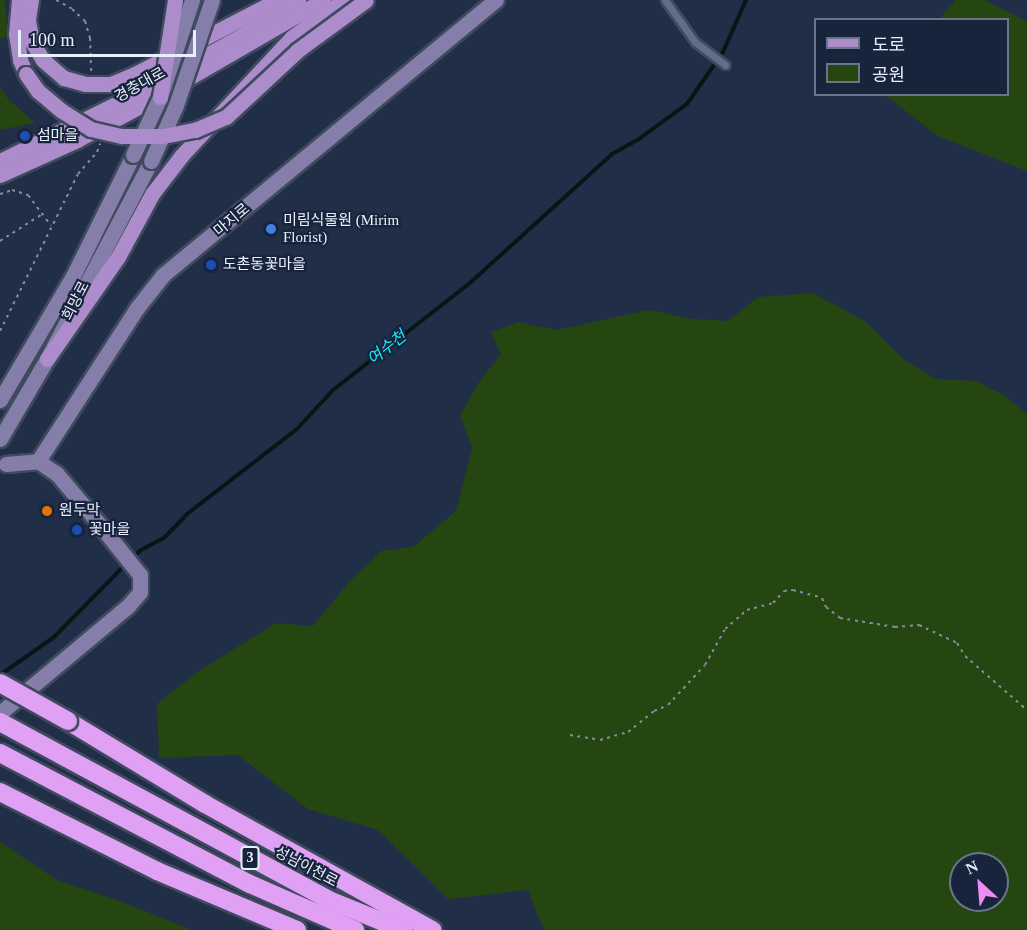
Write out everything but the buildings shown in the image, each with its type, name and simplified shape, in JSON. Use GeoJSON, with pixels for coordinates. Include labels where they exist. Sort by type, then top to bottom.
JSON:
{"type":"FeatureCollection","features":[{"type":"Feature","properties":{"kind":"highway"},"geometry":{"type":"LineString","coordinates":[[0,683],[68,721],[205,804],[432,930]]}},
{"type":"Feature","properties":{"kind":"highway","name":"성남이천로"},"geometry":{"type":"LineString","coordinates":[[0,722],[329,900],[403,930]]}},
{"type":"Feature","properties":{"kind":"highway","name":"3"},"geometry":{"type":"LineString","coordinates":[[0,753],[250,884],[355,930]]}},
{"type":"Feature","properties":{"kind":"highway"},"geometry":{"type":"LineString","coordinates":[[0,792],[157,871],[297,930]]}},
{"type":"Feature","properties":{"kind":"main road"},"geometry":{"type":"LineString","coordinates":[[19,0],[16,10],[16,34],[20,60],[26,74],[38,91],[62,111],[91,129],[122,136],[162,136],[195,130],[226,117],[298,50],[366,0]]}},
{"type":"Feature","properties":{"kind":"main road"},"geometry":{"type":"LineString","coordinates":[[31,0],[28,20],[32,42],[43,60],[64,78],[85,84],[111,84],[135,74],[277,0]]}},
{"type":"Feature","properties":{"kind":"main road"},"geometry":{"type":"LineString","coordinates":[[160,97],[175,0]]}},
{"type":"Feature","properties":{"kind":"main road","name":"희망로"},"geometry":{"type":"LineString","coordinates":[[0,400],[73,276],[133,155],[160,97],[192,0]]}},
{"type":"Feature","properties":{"kind":"main road","name":"희망로"},"geometry":{"type":"LineString","coordinates":[[0,439],[47,359],[151,161],[176,105],[212,0]]}},
{"type":"Feature","properties":{"kind":"main road","name":"경충대로"},"geometry":{"type":"LineString","coordinates":[[2,173],[141,91],[246,33],[298,0]]}},
{"type":"Feature","properties":{"kind":"main road","name":"경충대로"},"geometry":{"type":"LineString","coordinates":[[2,173],[77,140],[142,105],[323,0]]}},
{"type":"Feature","properties":{"kind":"main road"},"geometry":{"type":"LineString","coordinates":[[47,359],[118,257],[152,194],[182,155],[292,37],[344,0]]}},
{"type":"Feature","properties":{"kind":"main road","name":"마지로"},"geometry":{"type":"LineString","coordinates":[[38,460],[137,308],[163,275],[496,0]]}},
{"type":"Feature","properties":{"kind":"main road"},"geometry":{"type":"LineString","coordinates":[[0,713],[128,606],[141,592],[140,575],[57,474],[38,460],[6,464]]}},
{"type":"Feature","properties":{"kind":"lane"},"geometry":{"type":"LineString","coordinates":[[665,0],[695,42],[723,64]]}},
{"type":"Feature","properties":{"kind":"path"},"geometry":{"type":"LineString","coordinates":[[56,0],[85,21],[90,38],[92,74]]}},
{"type":"Feature","properties":{"kind":"path"},"geometry":{"type":"LineString","coordinates":[[0,331],[78,174],[97,152],[100,144]]}},
{"type":"Feature","properties":{"kind":"path"},"geometry":{"type":"LineString","coordinates":[[0,194],[12,190],[22,191],[36,202],[51,225]]}},
{"type":"Feature","properties":{"kind":"path"},"geometry":{"type":"LineString","coordinates":[[0,241],[44,213]]}},
{"type":"Feature","properties":{"kind":"path"},"geometry":{"type":"LineString","coordinates":[[570,735],[600,740],[628,732],[654,711],[668,705],[705,665],[725,629],[747,610],[773,603],[784,591],[793,590],[822,598],[826,607],[840,618],[895,627],[919,626],[957,643],[965,656],[1027,710]]}},
{"type":"Feature","properties":{"kind":"green space"},"geometry":{"type":"Polygon","coordinates":[[[0,0],[5,0],[8,36],[0,39],[0,0]]]}},
{"type":"Feature","properties":{"kind":"green space"},"geometry":{"type":"Polygon","coordinates":[[[956,0],[984,0],[1027,21],[1027,171],[938,136],[886,96],[1009,96],[1009,18],[940,18],[956,0]]]}},
{"type":"Feature","properties":{"kind":"green space"},"geometry":{"type":"Polygon","coordinates":[[[0,87],[8,99],[35,123],[0,130],[0,87]]]}},
{"type":"Feature","properties":{"kind":"green space"},"geometry":{"type":"Polygon","coordinates":[[[813,293],[866,322],[903,359],[936,379],[976,381],[1005,396],[1027,414],[1027,930],[544,930],[528,890],[448,899],[378,830],[308,809],[238,755],[159,758],[157,704],[199,671],[276,623],[313,626],[349,582],[381,551],[413,547],[456,511],[472,448],[460,416],[479,382],[501,354],[491,332],[519,322],[556,330],[649,310],[693,319],[728,321],[758,297],[813,293]]]}},
{"type":"Feature","properties":{"kind":"green space"},"geometry":{"type":"Polygon","coordinates":[[[0,842],[57,880],[117,900],[192,930],[0,930],[0,842]]]}},
{"type":"Feature","properties":{"kind":"waterway","name":"여수천"},"geometry":{"type":"LineString","coordinates":[[132,558],[141,550],[164,538],[187,514],[297,429],[333,390],[471,282],[612,154],[639,139],[687,104],[723,52],[746,0]]}},
{"type":"Feature","properties":{"kind":"waterway","name":"여수천"},"geometry":{"type":"LineString","coordinates":[[0,675],[54,637],[127,563]]}},
{"type":"Feature","properties":{"kind":"place","name":"섬마을"},"geometry":{"type":"Point","coordinates":[25,136]}},
{"type":"Feature","properties":{"kind":"place","name":"미림식물원 (Mirim Florist)"},"geometry":{"type":"Point","coordinates":[271,229]}},
{"type":"Feature","properties":{"kind":"place","name":"도촌동꽃마을"},"geometry":{"type":"Point","coordinates":[211,265]}},
{"type":"Feature","properties":{"kind":"place","name":"원두막"},"geometry":{"type":"Point","coordinates":[47,511]}},
{"type":"Feature","properties":{"kind":"place","name":"꽃마을"},"geometry":{"type":"Point","coordinates":[77,530]}}]}
